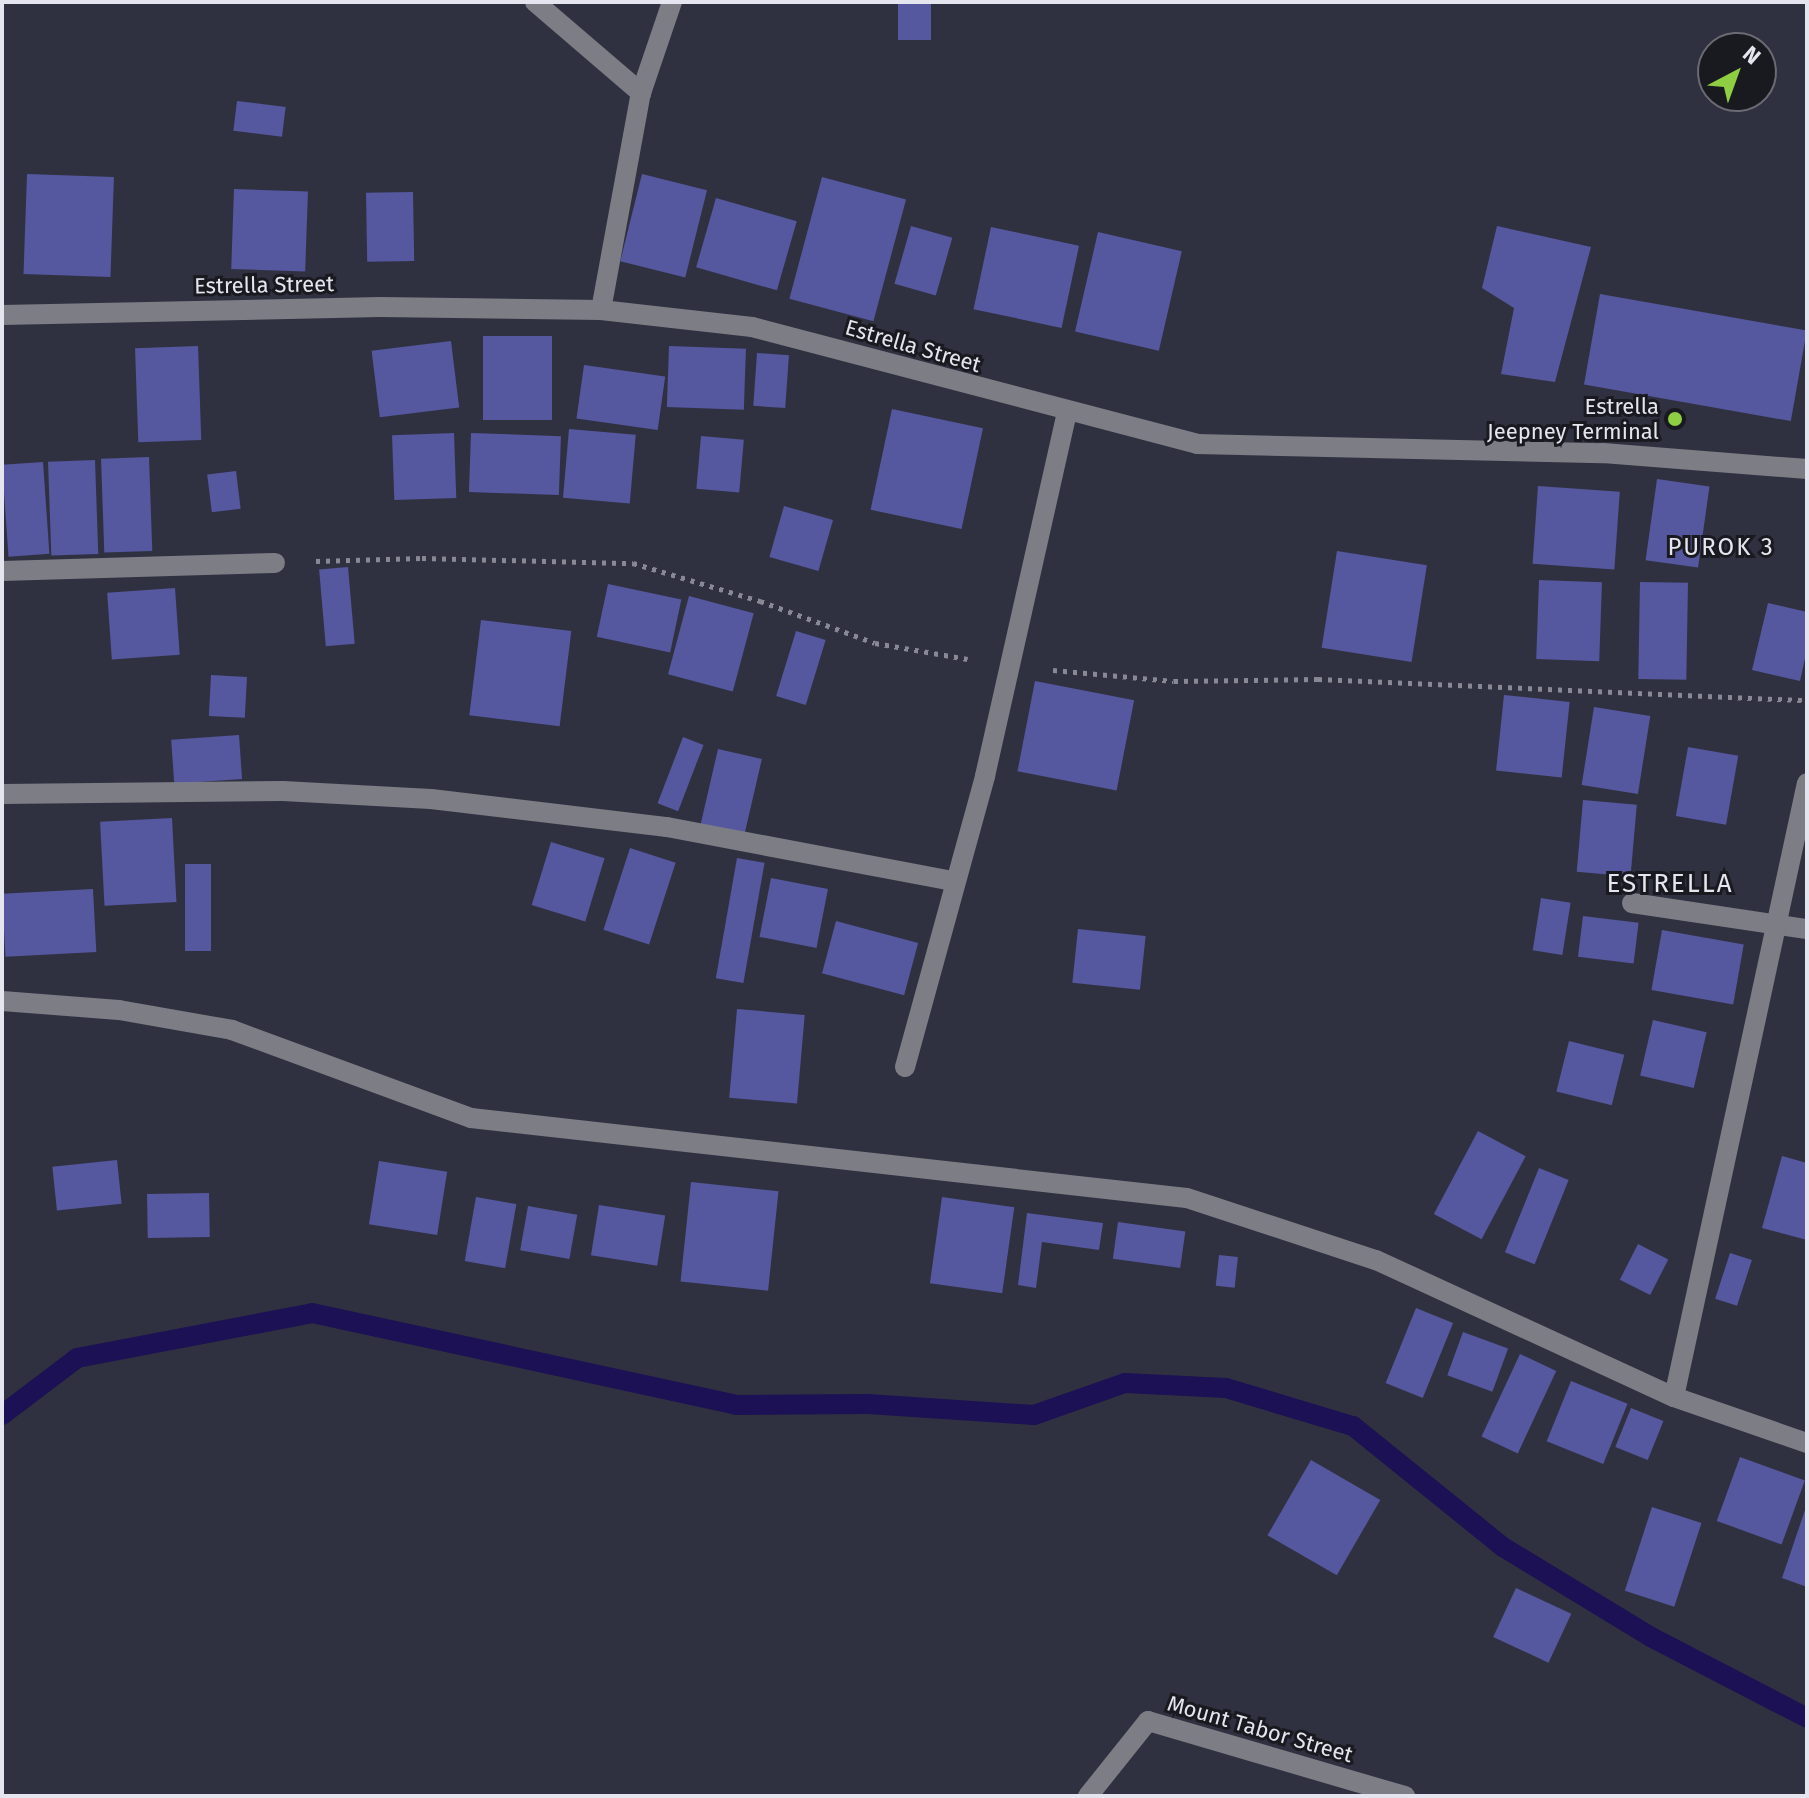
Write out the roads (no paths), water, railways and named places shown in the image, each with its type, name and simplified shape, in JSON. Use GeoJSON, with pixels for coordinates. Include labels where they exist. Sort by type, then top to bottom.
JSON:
{"type":"FeatureCollection","features":[{"type":"Feature","properties":{"kind":"street"},"geometry":{"type":"LineString","coordinates":[[535,2],[641,93]]}},
{"type":"Feature","properties":{"kind":"street"},"geometry":{"type":"LineString","coordinates":[[601,310],[641,93],[672,2]]}},
{"type":"Feature","properties":{"kind":"street","name":"Estrella Street"},"geometry":{"type":"LineString","coordinates":[[2,315],[380,307],[601,310],[752,327],[1197,444],[1603,453],[1807,469]]}},
{"type":"Feature","properties":{"kind":"street"},"geometry":{"type":"LineString","coordinates":[[905,1067],[985,776],[1067,412]]}},
{"type":"Feature","properties":{"kind":"street"},"geometry":{"type":"LineString","coordinates":[[2,571],[275,563]]}},
{"type":"Feature","properties":{"kind":"street"},"geometry":{"type":"LineString","coordinates":[[1674,1397],[1807,783]]}},
{"type":"Feature","properties":{"kind":"street"},"geometry":{"type":"LineString","coordinates":[[2,794],[283,791],[431,799],[667,827],[954,881]]}},
{"type":"Feature","properties":{"kind":"street"},"geometry":{"type":"LineString","coordinates":[[1632,903],[1807,929]]}},
{"type":"Feature","properties":{"kind":"street"},"geometry":{"type":"LineString","coordinates":[[2,1001],[119,1010],[232,1030],[471,1118],[1187,1198],[1376,1260],[1674,1397],[1807,1443]]}},
{"type":"Feature","properties":{"kind":"street","name":"Mount Tabor Street"},"geometry":{"type":"LineString","coordinates":[[1088,1796],[1148,1721],[1405,1796]]}},
{"type":"Feature","properties":{"kind":"waterway"},"geometry":{"type":"LineString","coordinates":[[2,1415],[77,1358],[312,1313],[736,1405],[868,1404],[1034,1415],[1125,1383],[1226,1388],[1353,1426],[1503,1547],[1651,1637],[1807,1718]]}},
{"type":"Feature","properties":{"kind":"place","name":"Estrella Jeepney Terminal"},"geometry":{"type":"Point","coordinates":[1675,419]}},
{"type":"Feature","properties":{"kind":"district","name":"PUROK 3"},"geometry":{"type":"Point","coordinates":[1721,548]}},
{"type":"Feature","properties":{"kind":"district","name":"ESTRELLA"},"geometry":{"type":"Point","coordinates":[1670,884]}}]}
